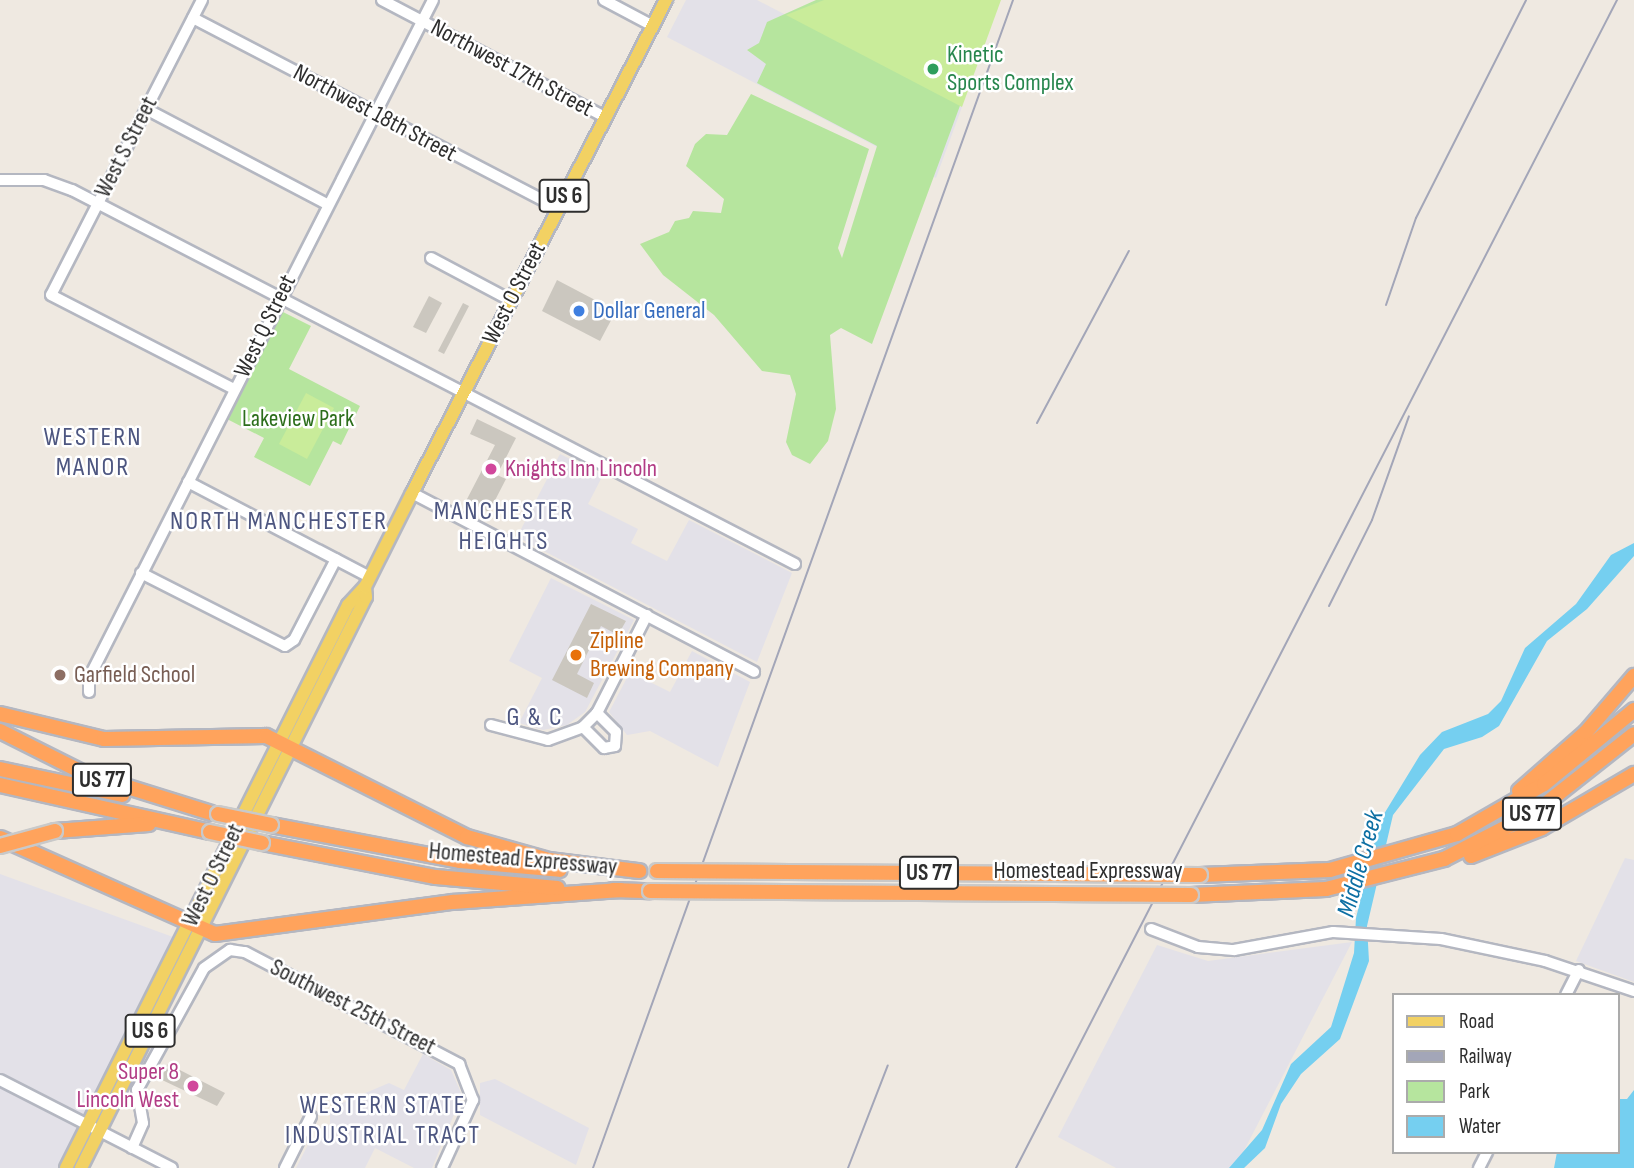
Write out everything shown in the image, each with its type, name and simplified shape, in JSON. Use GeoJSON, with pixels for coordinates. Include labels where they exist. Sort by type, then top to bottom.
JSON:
{"type":"FeatureCollection","features":[{"type":"Feature","properties":{"kind":"highway"},"geometry":{"type":"LineString","coordinates":[[1457,834],[1547,768],[1634,676]]}},
{"type":"Feature","properties":{"kind":"highway","name":"US 77"},"geometry":{"type":"LineString","coordinates":[[1457,834],[1544,785],[1634,710]]}},
{"type":"Feature","properties":{"kind":"highway"},"geometry":{"type":"LineString","coordinates":[[0,714],[104,739],[258,735],[478,841],[549,860],[639,871]]}},
{"type":"Feature","properties":{"kind":"highway","name":"US 77"},"geometry":{"type":"LineString","coordinates":[[0,731],[86,774],[215,813]]}},
{"type":"Feature","properties":{"kind":"highway","name":"Homestead Expressway"},"geometry":{"type":"LineString","coordinates":[[210,832],[436,877],[621,890],[1191,895],[1326,889],[1416,869],[1486,841],[1534,813],[1634,734]]}},
{"type":"Feature","properties":{"kind":"highway"},"geometry":{"type":"LineString","coordinates":[[0,769],[215,813]]}},
{"type":"Feature","properties":{"kind":"highway"},"geometry":{"type":"LineString","coordinates":[[1416,869],[1508,844],[1634,774]]}},
{"type":"Feature","properties":{"kind":"highway","name":"US 77"},"geometry":{"type":"LineString","coordinates":[[0,785],[210,832]]}},
{"type":"Feature","properties":{"kind":"highway","name":"Homestead Expressway"},"geometry":{"type":"LineString","coordinates":[[215,813],[460,861],[657,872],[1200,875],[1330,870],[1420,847],[1457,834]]}},
{"type":"Feature","properties":{"kind":"highway"},"geometry":{"type":"LineString","coordinates":[[0,846],[55,831],[128,823],[210,832]]}},
{"type":"Feature","properties":{"kind":"highway"},"geometry":{"type":"LineString","coordinates":[[0,838],[195,927],[227,934],[453,902],[621,890]]}},
{"type":"Feature","properties":{"kind":"main road","name":"West O Street"},"geometry":{"type":"LineString","coordinates":[[81,1168],[94,1129],[285,746],[355,592],[368,582],[462,393],[666,0]]}},
{"type":"Feature","properties":{"kind":"main road","name":"West O Street"},"geometry":{"type":"LineString","coordinates":[[66,1168],[94,1129]]}},
{"type":"Feature","properties":{"kind":"street","name":"West S Street"},"geometry":{"type":"LineString","coordinates":[[202,0],[51,295],[234,390]]}},
{"type":"Feature","properties":{"kind":"street","name":"Northwest 17th Street"},"geometry":{"type":"LineString","coordinates":[[382,0],[605,117]]}},
{"type":"Feature","properties":{"kind":"street","name":"West Q Street"},"geometry":{"type":"LineString","coordinates":[[89,692],[89,678],[141,573],[279,297],[433,0]]}},
{"type":"Feature","properties":{"kind":"street"},"geometry":{"type":"LineString","coordinates":[[604,0],[653,26]]}},
{"type":"Feature","properties":{"kind":"street","name":"Northwest 18th Street"},"geometry":{"type":"LineString","coordinates":[[193,18],[558,208]]}},
{"type":"Feature","properties":{"kind":"street"},"geometry":{"type":"LineString","coordinates":[[146,109],[327,204]]}},
{"type":"Feature","properties":{"kind":"street"},"geometry":{"type":"LineString","coordinates":[[0,180],[44,180],[98,202],[795,564]]}},
{"type":"Feature","properties":{"kind":"street"},"geometry":{"type":"LineString","coordinates":[[430,258],[510,300]]}},
{"type":"Feature","properties":{"kind":"street"},"geometry":{"type":"LineString","coordinates":[[188,482],[336,559],[368,582]]}},
{"type":"Feature","properties":{"kind":"street"},"geometry":{"type":"LineString","coordinates":[[412,493],[754,672]]}},
{"type":"Feature","properties":{"kind":"street"},"geometry":{"type":"LineString","coordinates":[[141,573],[289,645],[336,559]]}},
{"type":"Feature","properties":{"kind":"street"},"geometry":{"type":"LineString","coordinates":[[491,725],[548,740],[583,727],[597,713],[647,615]]}},
{"type":"Feature","properties":{"kind":"street"},"geometry":{"type":"LineString","coordinates":[[583,727],[604,748],[615,746],[616,732],[597,713]]}},
{"type":"Feature","properties":{"kind":"street"},"geometry":{"type":"LineString","coordinates":[[1150,929],[1198,947],[1234,950],[1346,932],[1472,944],[1579,970],[1634,991]]}},
{"type":"Feature","properties":{"kind":"street","name":"Southwest 25th Street"},"geometry":{"type":"LineString","coordinates":[[132,1148],[144,1124],[137,1090],[204,968],[222,952],[245,952],[447,1055],[471,1085],[471,1110],[442,1168]]}},
{"type":"Feature","properties":{"kind":"street"},"geometry":{"type":"LineString","coordinates":[[1567,993],[1579,970]]}},
{"type":"Feature","properties":{"kind":"street"},"geometry":{"type":"LineString","coordinates":[[0,1080],[172,1168]]}},
{"type":"Feature","properties":{"kind":"street"},"geometry":{"type":"LineString","coordinates":[[285,1168],[311,1116]]}},
{"type":"Feature","properties":{"kind":"shaded area"},"geometry":{"type":"Polygon","coordinates":[[[686,0],[757,0],[962,107],[936,178],[667,37],[686,0]]]}},
{"type":"Feature","properties":{"kind":"shaded area"},"geometry":{"type":"Polygon","coordinates":[[[560,454],[603,475],[588,504],[638,529],[631,543],[667,561],[689,520],[792,573],[757,662],[517,537],[560,454]]]}},
{"type":"Feature","properties":{"kind":"shaded area"},"geometry":{"type":"Polygon","coordinates":[[[551,578],[634,620],[585,712],[567,725],[543,730],[519,723],[542,678],[509,661],[551,578]]]}},
{"type":"Feature","properties":{"kind":"shaded area"},"geometry":{"type":"Polygon","coordinates":[[[692,651],[750,682],[718,767],[650,731],[627,735],[609,712],[630,672],[670,692],[692,651]]]}},
{"type":"Feature","properties":{"kind":"shaded area"},"geometry":{"type":"Polygon","coordinates":[[[1625,858],[1634,860],[1634,982],[1576,961],[1625,858]]]}},
{"type":"Feature","properties":{"kind":"shaded area"},"geometry":{"type":"Polygon","coordinates":[[[0,874],[173,937],[58,1168],[0,1168],[0,874]]]}},
{"type":"Feature","properties":{"kind":"shaded area"},"geometry":{"type":"Polygon","coordinates":[[[1352,942],[1235,1168],[1116,1168],[1058,1137],[1157,945],[1208,961],[1352,942]]]}},
{"type":"Feature","properties":{"kind":"shaded area"},"geometry":{"type":"Polygon","coordinates":[[[423,1054],[451,1070],[462,1095],[432,1168],[414,1168],[375,1148],[365,1168],[296,1168],[310,1141],[330,1124],[330,1108],[389,1083],[404,1090],[423,1054]]]}},
{"type":"Feature","properties":{"kind":"shaded area"},"geometry":{"type":"Polygon","coordinates":[[[495,1079],[589,1128],[576,1165],[480,1115],[480,1083],[495,1079]]]}},
{"type":"Feature","properties":{"kind":"green space"},"geometry":{"type":"Polygon","coordinates":[[[816,0],[999,0],[872,344],[841,328],[830,335],[836,409],[828,441],[810,464],[792,455],[786,442],[796,394],[790,375],[762,371],[714,315],[663,275],[640,244],[669,232],[675,221],[689,218],[693,211],[721,213],[724,199],[686,166],[695,144],[706,134],[727,135],[751,94],[869,149],[838,248],[842,258],[877,146],[757,83],[766,64],[747,50],[759,43],[767,22],[816,0]]]}},
{"type":"Feature","properties":{"kind":"green space","name":"Kinetic Sports Complex"},"geometry":{"type":"Polygon","coordinates":[[[824,0],[1001,0],[962,107],[786,15],[824,0]]]}},
{"type":"Feature","properties":{"kind":"green space","name":"Lakeview Park"},"geometry":{"type":"Polygon","coordinates":[[[281,311],[311,326],[289,369],[360,406],[341,445],[333,441],[310,486],[254,457],[264,438],[227,419],[281,311]]]}},
{"type":"Feature","properties":{"kind":"green space"},"geometry":{"type":"Polygon","coordinates":[[[306,393],[334,408],[307,459],[279,444],[306,393]]]}},
{"type":"Feature","properties":{"kind":"water"},"geometry":{"type":"Polygon","coordinates":[[[1634,543],[1634,556],[1587,609],[1547,641],[1499,726],[1482,737],[1444,749],[1393,815],[1367,926],[1369,961],[1340,1039],[1301,1074],[1281,1104],[1265,1148],[1244,1168],[1229,1168],[1262,1130],[1291,1064],[1331,1027],[1354,953],[1356,918],[1374,844],[1384,814],[1420,755],[1442,732],[1488,714],[1501,701],[1525,648],[1576,604],[1611,555],[1634,543]]]}},
{"type":"Feature","properties":{"kind":"water"},"geometry":{"type":"Polygon","coordinates":[[[1634,1090],[1634,1168],[1554,1168],[1557,1154],[1620,1154],[1620,1099],[1627,1099],[1634,1090]]]}},
{"type":"Feature","properties":{"kind":"building","name":"Dollar General"},"geometry":{"type":"Polygon","coordinates":[[[557,280],[616,311],[600,341],[542,311],[557,280]]]}},
{"type":"Feature","properties":{"kind":"building"},"geometry":{"type":"Polygon","coordinates":[[[429,296],[442,303],[426,333],[413,327],[429,296]]]}},
{"type":"Feature","properties":{"kind":"building"},"geometry":{"type":"Polygon","coordinates":[[[463,303],[469,306],[444,354],[438,351],[463,303]]]}},
{"type":"Feature","properties":{"kind":"building","name":"Knights Inn Lincoln"},"geometry":{"type":"Polygon","coordinates":[[[477,419],[516,438],[497,475],[506,479],[489,512],[466,501],[495,445],[470,434],[477,419]]]}},
{"type":"Feature","properties":{"kind":"building","name":"Zipline Brewing Company"},"geometry":{"type":"Polygon","coordinates":[[[591,604],[626,621],[618,635],[601,626],[577,674],[594,683],[587,698],[552,680],[591,604]]]}},
{"type":"Feature","properties":{"kind":"building","name":"Super 8 Lincoln West"},"geometry":{"type":"Polygon","coordinates":[[[168,1064],[225,1093],[217,1106],[160,1079],[168,1064]]]}},
{"type":"Feature","properties":{"kind":"railway"},"geometry":{"type":"LineString","coordinates":[[593,1168],[1013,0]]}},
{"type":"Feature","properties":{"kind":"railway"},"geometry":{"type":"LineString","coordinates":[[1386,305],[1416,218],[1526,0]]}},
{"type":"Feature","properties":{"kind":"railway"},"geometry":{"type":"LineString","coordinates":[[1016,1168],[1617,0]]}},
{"type":"Feature","properties":{"kind":"railway"},"geometry":{"type":"LineString","coordinates":[[1037,423],[1129,251]]}},
{"type":"Feature","properties":{"kind":"railway"},"geometry":{"type":"LineString","coordinates":[[1329,606],[1372,520],[1409,416]]}},
{"type":"Feature","properties":{"kind":"railway"},"geometry":{"type":"LineString","coordinates":[[848,1168],[888,1065]]}},
{"type":"Feature","properties":{"kind":"place","name":"Kinetic Sports Complex"},"geometry":{"type":"Point","coordinates":[933,69]}},
{"type":"Feature","properties":{"kind":"place","name":"Dollar General"},"geometry":{"type":"Point","coordinates":[579,311]}},
{"type":"Feature","properties":{"kind":"place","name":"Knights Inn Lincoln"},"geometry":{"type":"Point","coordinates":[491,469]}},
{"type":"Feature","properties":{"kind":"place","name":"Zipline Brewing Company"},"geometry":{"type":"Point","coordinates":[576,655]}},
{"type":"Feature","properties":{"kind":"place","name":"Garfield School"},"geometry":{"type":"Point","coordinates":[60,675]}},
{"type":"Feature","properties":{"kind":"place","name":"Super 8 Lincoln West"},"geometry":{"type":"Point","coordinates":[193,1086]}},
{"type":"Feature","properties":{"kind":"district","name":"WESTERN MANOR"},"geometry":{"type":"Point","coordinates":[93,453]}},
{"type":"Feature","properties":{"kind":"district","name":"NORTH MANCHESTER"},"geometry":{"type":"Point","coordinates":[279,522]}},
{"type":"Feature","properties":{"kind":"district","name":"MANCHESTER HEIGHTS"},"geometry":{"type":"Point","coordinates":[504,527]}},
{"type":"Feature","properties":{"kind":"district","name":"G & C"},"geometry":{"type":"Point","coordinates":[535,718]}},
{"type":"Feature","properties":{"kind":"district","name":"WESTERN STATE INDUSTRIAL TRACT"},"geometry":{"type":"Point","coordinates":[383,1121]}},
{"type":"Feature","properties":{"kind":"water label","name":"Middle Creek"},"geometry":{"type":"Point","coordinates":[1361,864]}}]}
